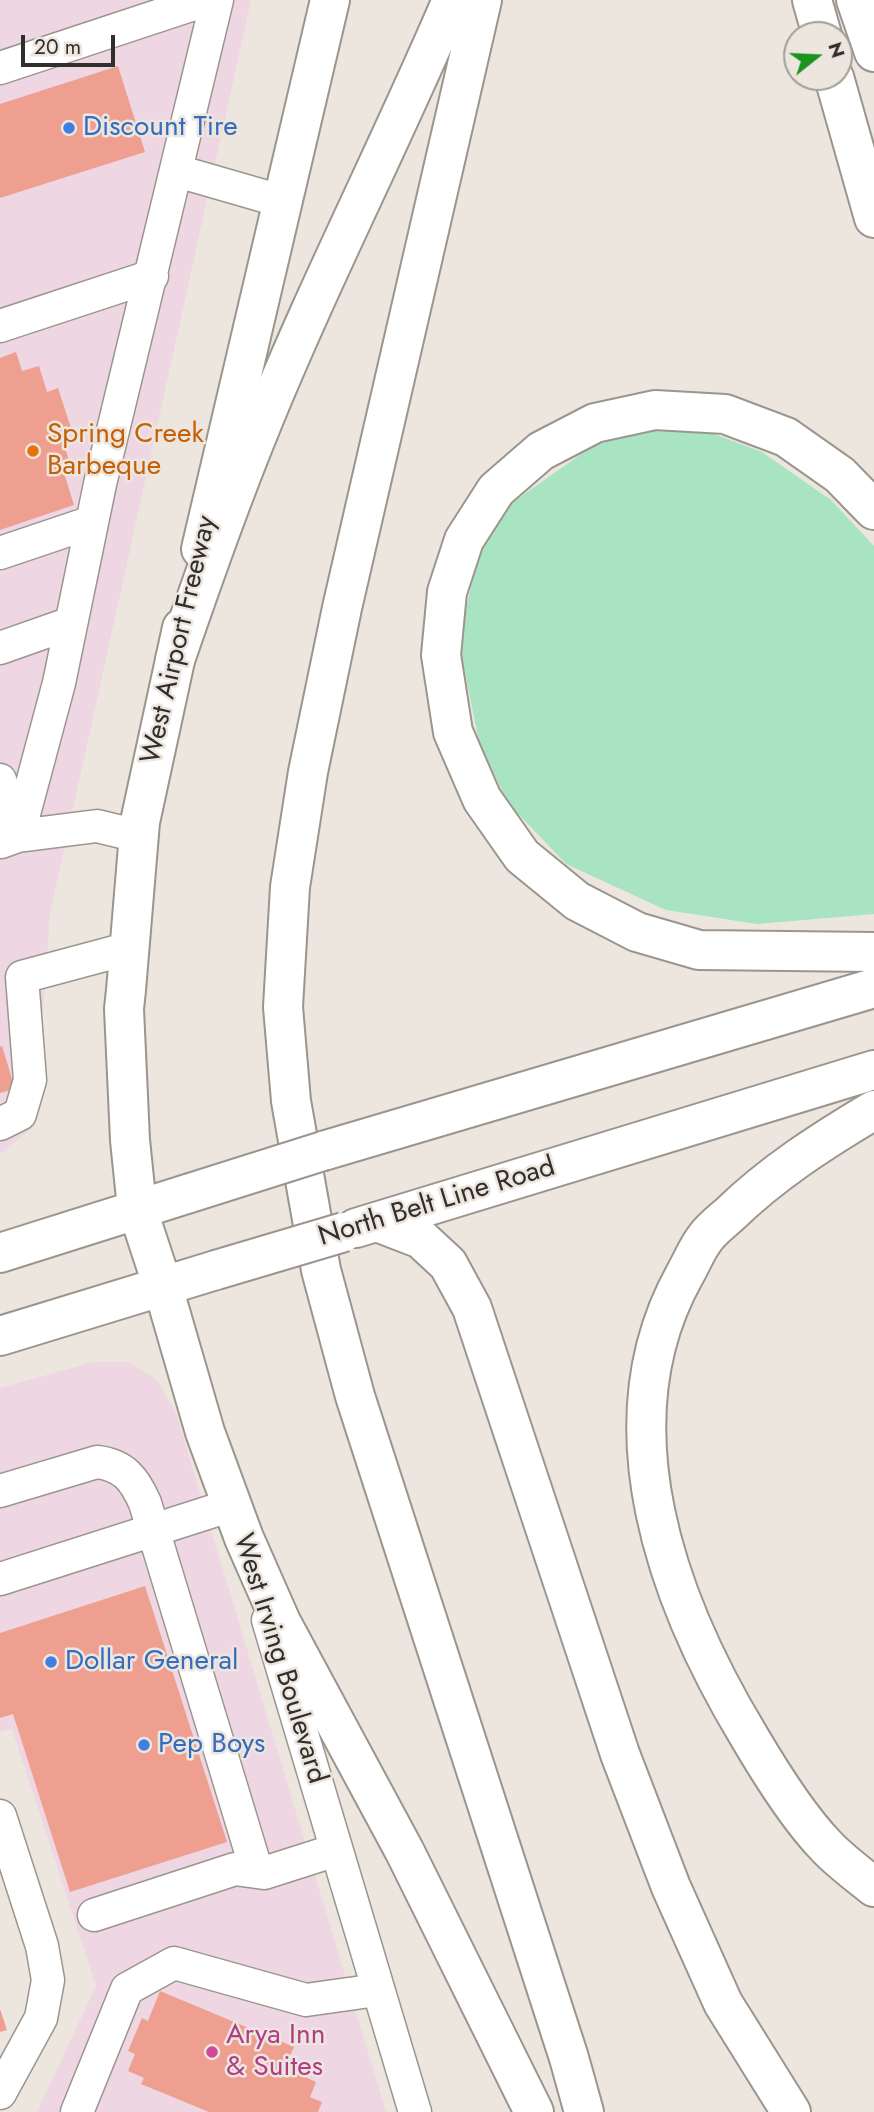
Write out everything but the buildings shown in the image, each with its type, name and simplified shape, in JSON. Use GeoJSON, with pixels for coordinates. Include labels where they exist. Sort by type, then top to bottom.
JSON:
{"type":"FeatureCollection","features":[{"type":"Feature","properties":{"kind":"main road","name":"West Airport Freeway"},"geometry":{"type":"LineString","coordinates":[[136,1208],[124,1009],[138,836],[174,660],[330,0]]}},
{"type":"Feature","properties":{"kind":"main road"},"geometry":{"type":"LineString","coordinates":[[174,660],[260,430],[350,222],[409,100],[452,0]]}},
{"type":"Feature","properties":{"kind":"main road"},"geometry":{"type":"LineString","coordinates":[[482,0],[342,608],[308,772],[290,887],[283,1007],[290,1101],[321,1270],[345,1359],[584,2112]]}},
{"type":"Feature","properties":{"kind":"main road"},"geometry":{"type":"LineString","coordinates":[[812,0],[818,21]]}},
{"type":"Feature","properties":{"kind":"main road"},"geometry":{"type":"LineString","coordinates":[[856,0],[874,52]]}},
{"type":"Feature","properties":{"kind":"main road"},"geometry":{"type":"LineString","coordinates":[[838,91],[874,218]]}},
{"type":"Feature","properties":{"kind":"main road"},"geometry":{"type":"LineString","coordinates":[[874,510],[840,475],[786,437],[725,414],[655,410],[595,423],[541,451],[496,490],[464,540],[447,592],[442,655],[453,732],[482,799],[522,856],[577,901],[637,932],[699,950],[874,952]]}},
{"type":"Feature","properties":{"kind":"main road"},"geometry":{"type":"LineString","coordinates":[[0,1253],[323,1151],[874,988]]}},
{"type":"Feature","properties":{"kind":"main road","name":"North Belt Line Road"},"geometry":{"type":"LineString","coordinates":[[0,1336],[874,1070]]}},
{"type":"Feature","properties":{"kind":"main road"},"geometry":{"type":"LineString","coordinates":[[874,1110],[758,1187],[705,1238],[669,1302],[650,1371],[645,1444],[657,1525],[685,1610],[725,1698],[772,1776],[825,1846],[874,1887]]}},
{"type":"Feature","properties":{"kind":"main road","name":"West Irving Boulevard"},"geometry":{"type":"LineString","coordinates":[[136,1208],[163,1287],[205,1432],[238,1522]]}},
{"type":"Feature","properties":{"kind":"main road"},"geometry":{"type":"LineString","coordinates":[[360,1227],[421,1239],[448,1264],[472,1308],[620,1754],[671,1887],[723,2003],[792,2112]]}},
{"type":"Feature","properties":{"kind":"main road"},"geometry":{"type":"LineString","coordinates":[[238,1522],[281,1622],[405,1852],[534,2112]]}},
{"type":"Feature","properties":{"kind":"street"},"geometry":{"type":"LineString","coordinates":[[0,68],[206,0]]}},
{"type":"Feature","properties":{"kind":"street"},"geometry":{"type":"LineString","coordinates":[[9,839],[59,683],[92,522],[217,0]]}},
{"type":"Feature","properties":{"kind":"street"},"geometry":{"type":"LineString","coordinates":[[177,171],[281,201]]}},
{"type":"Feature","properties":{"kind":"street"},"geometry":{"type":"LineString","coordinates":[[0,326],[152,276]]}},
{"type":"Feature","properties":{"kind":"street"},"geometry":{"type":"LineString","coordinates":[[0,553],[92,522]]}},
{"type":"Feature","properties":{"kind":"street"},"geometry":{"type":"LineString","coordinates":[[0,648],[71,624]]}},
{"type":"Feature","properties":{"kind":"street"},"geometry":{"type":"LineString","coordinates":[[0,780],[9,839]]}},
{"type":"Feature","properties":{"kind":"street"},"geometry":{"type":"LineString","coordinates":[[9,839],[97,826],[138,836]]}},
{"type":"Feature","properties":{"kind":"street"},"geometry":{"type":"LineString","coordinates":[[0,1124],[20,1114],[30,1080],[11,980],[130,948]]}},
{"type":"Feature","properties":{"kind":"street"},"geometry":{"type":"LineString","coordinates":[[0,1491],[97,1462],[111,1464],[124,1471],[136,1484],[153,1530],[257,1871]]}},
{"type":"Feature","properties":{"kind":"street"},"geometry":{"type":"LineString","coordinates":[[0,1578],[153,1530],[238,1522]]}},
{"type":"Feature","properties":{"kind":"street","name":"West Irving Boulevard"},"geometry":{"type":"LineString","coordinates":[[238,1522],[415,2112]]}},
{"type":"Feature","properties":{"kind":"street"},"geometry":{"type":"LineString","coordinates":[[0,1816],[42,1946],[48,1980],[41,2018],[0,2093]]}},
{"type":"Feature","properties":{"kind":"street"},"geometry":{"type":"LineString","coordinates":[[94,1914],[235,1869],[264,1872],[336,1850]]}},
{"type":"Feature","properties":{"kind":"street"},"geometry":{"type":"LineString","coordinates":[[77,2112],[127,1989],[174,1963],[306,2000],[377,1990]]}},
{"type":"Feature","properties":{"kind":"shaded area"},"geometry":{"type":"Polygon","coordinates":[[[0,0],[251,0],[50,913],[35,1126],[0,1154],[0,0]]]}},
{"type":"Feature","properties":{"kind":"shaded area"},"geometry":{"type":"Polygon","coordinates":[[[93,1362],[128,1362],[157,1380],[176,1413],[386,2112],[37,2112],[96,1986],[12,1729],[0,1732],[0,1388],[93,1362]]]}},
{"type":"Feature","properties":{"kind":"green space"},"geometry":{"type":"Polygon","coordinates":[[[639,429],[709,432],[762,452],[831,500],[874,546],[874,914],[757,924],[666,910],[566,864],[508,803],[479,742],[461,652],[465,613],[475,569],[487,540],[510,504],[590,448],[639,429]]]}},
{"type":"Feature","properties":{"kind":"place","name":"Discount Tire"},"geometry":{"type":"Point","coordinates":[69,128]}},
{"type":"Feature","properties":{"kind":"place","name":"Spring Creek Barbeque"},"geometry":{"type":"Point","coordinates":[33,451]}},
{"type":"Feature","properties":{"kind":"place","name":"Dollar General"},"geometry":{"type":"Point","coordinates":[51,1662]}},
{"type":"Feature","properties":{"kind":"place","name":"Pep Boys"},"geometry":{"type":"Point","coordinates":[144,1745]}},
{"type":"Feature","properties":{"kind":"place","name":"Arya Inn & Suites"},"geometry":{"type":"Point","coordinates":[212,2052]}}]}
